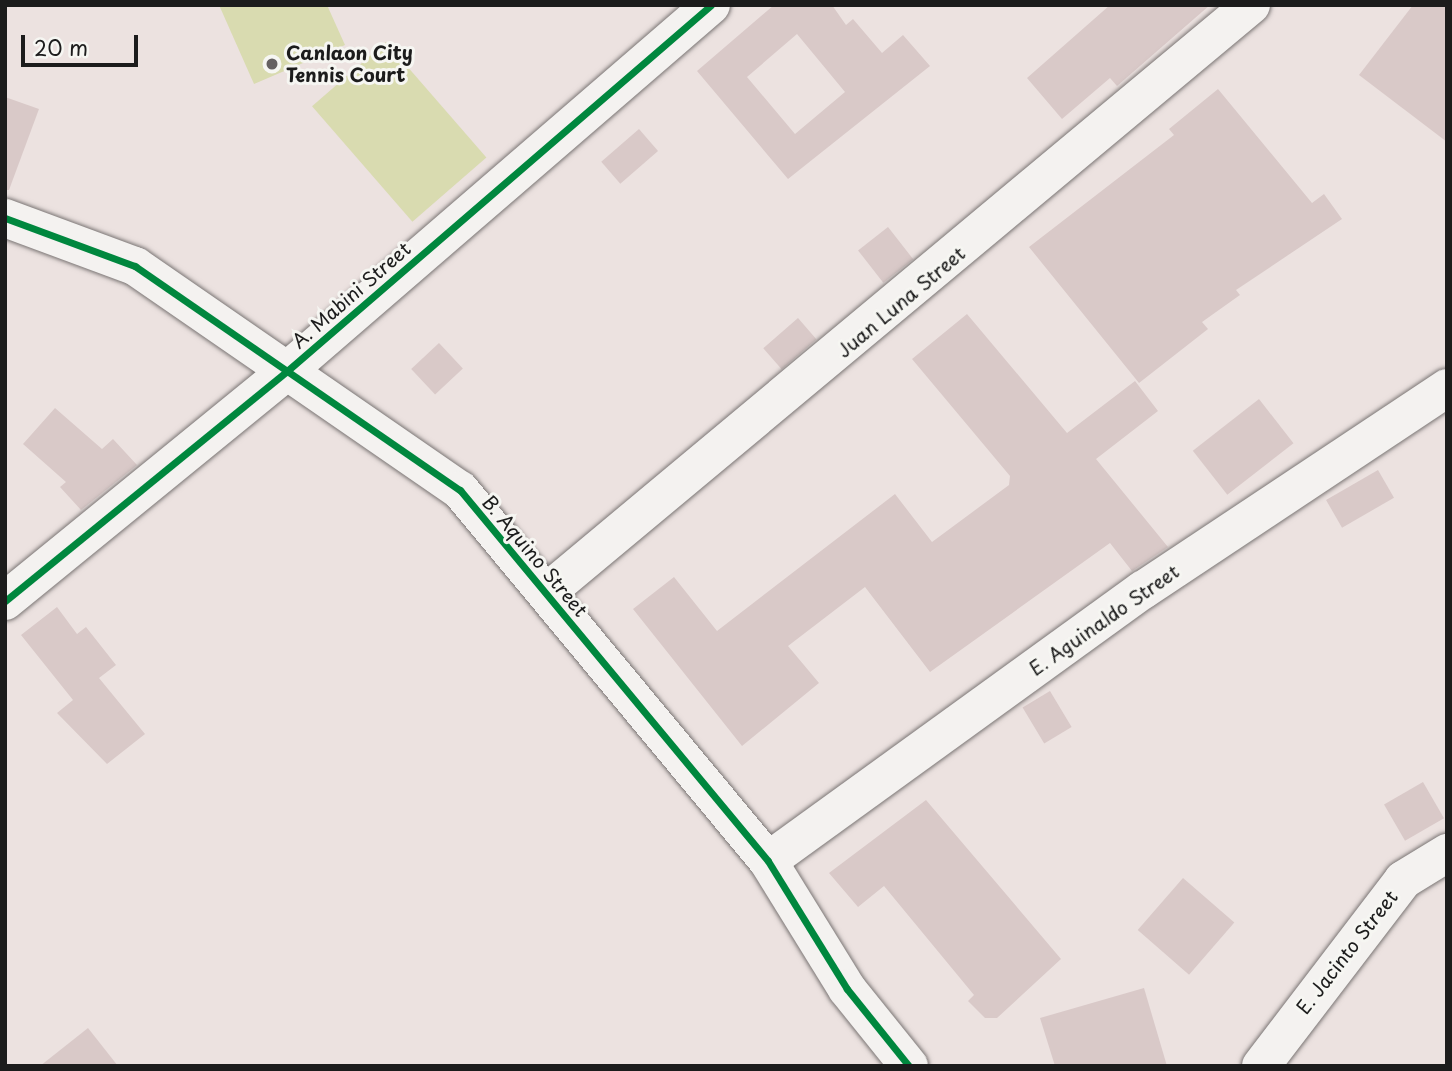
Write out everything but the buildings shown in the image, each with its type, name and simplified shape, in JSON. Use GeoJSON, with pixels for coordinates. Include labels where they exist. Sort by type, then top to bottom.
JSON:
{"type":"FeatureCollection","features":[{"type":"Feature","properties":{"kind":"street","name":"A. Mabini Street"},"geometry":{"type":"LineString","coordinates":[[5,601],[286,371],[711,5]]}},
{"type":"Feature","properties":{"kind":"street","name":"Juan Luna Street"},"geometry":{"type":"LineString","coordinates":[[546,593],[1251,5]]}},
{"type":"Feature","properties":{"kind":"street","name":"B. Aquino Street"},"geometry":{"type":"LineString","coordinates":[[5,218],[135,266],[460,490],[768,861],[847,989],[909,1066]]}},
{"type":"Feature","properties":{"kind":"street","name":"E. Aguinaldo Street"},"geometry":{"type":"LineString","coordinates":[[768,861],[1143,590],[1447,388]]}},
{"type":"Feature","properties":{"kind":"street","name":"E. Jacinto Street"},"geometry":{"type":"LineString","coordinates":[[1261,1066],[1403,880],[1447,853]]}},
{"type":"Feature","properties":{"kind":"green space","name":"Canlaon City Tennis Court"},"geometry":{"type":"Polygon","coordinates":[[[219,5],[327,5],[345,45],[254,84],[219,5]]]}},
{"type":"Feature","properties":{"kind":"green space"},"geometry":{"type":"Polygon","coordinates":[[[386,42],[486,157],[412,222],[312,106],[386,42]]]}},
{"type":"Feature","properties":{"kind":"cycle path"},"geometry":{"type":"LineString","coordinates":[[5,601],[287,371],[711,5]]}},
{"type":"Feature","properties":{"kind":"cycle path"},"geometry":{"type":"LineString","coordinates":[[5,218],[135,266],[460,490],[768,861],[847,989],[909,1066]]}},
{"type":"Feature","properties":{"kind":"place","name":"Canlaon City Tennis Court"},"geometry":{"type":"Point","coordinates":[272,64]}}]}
